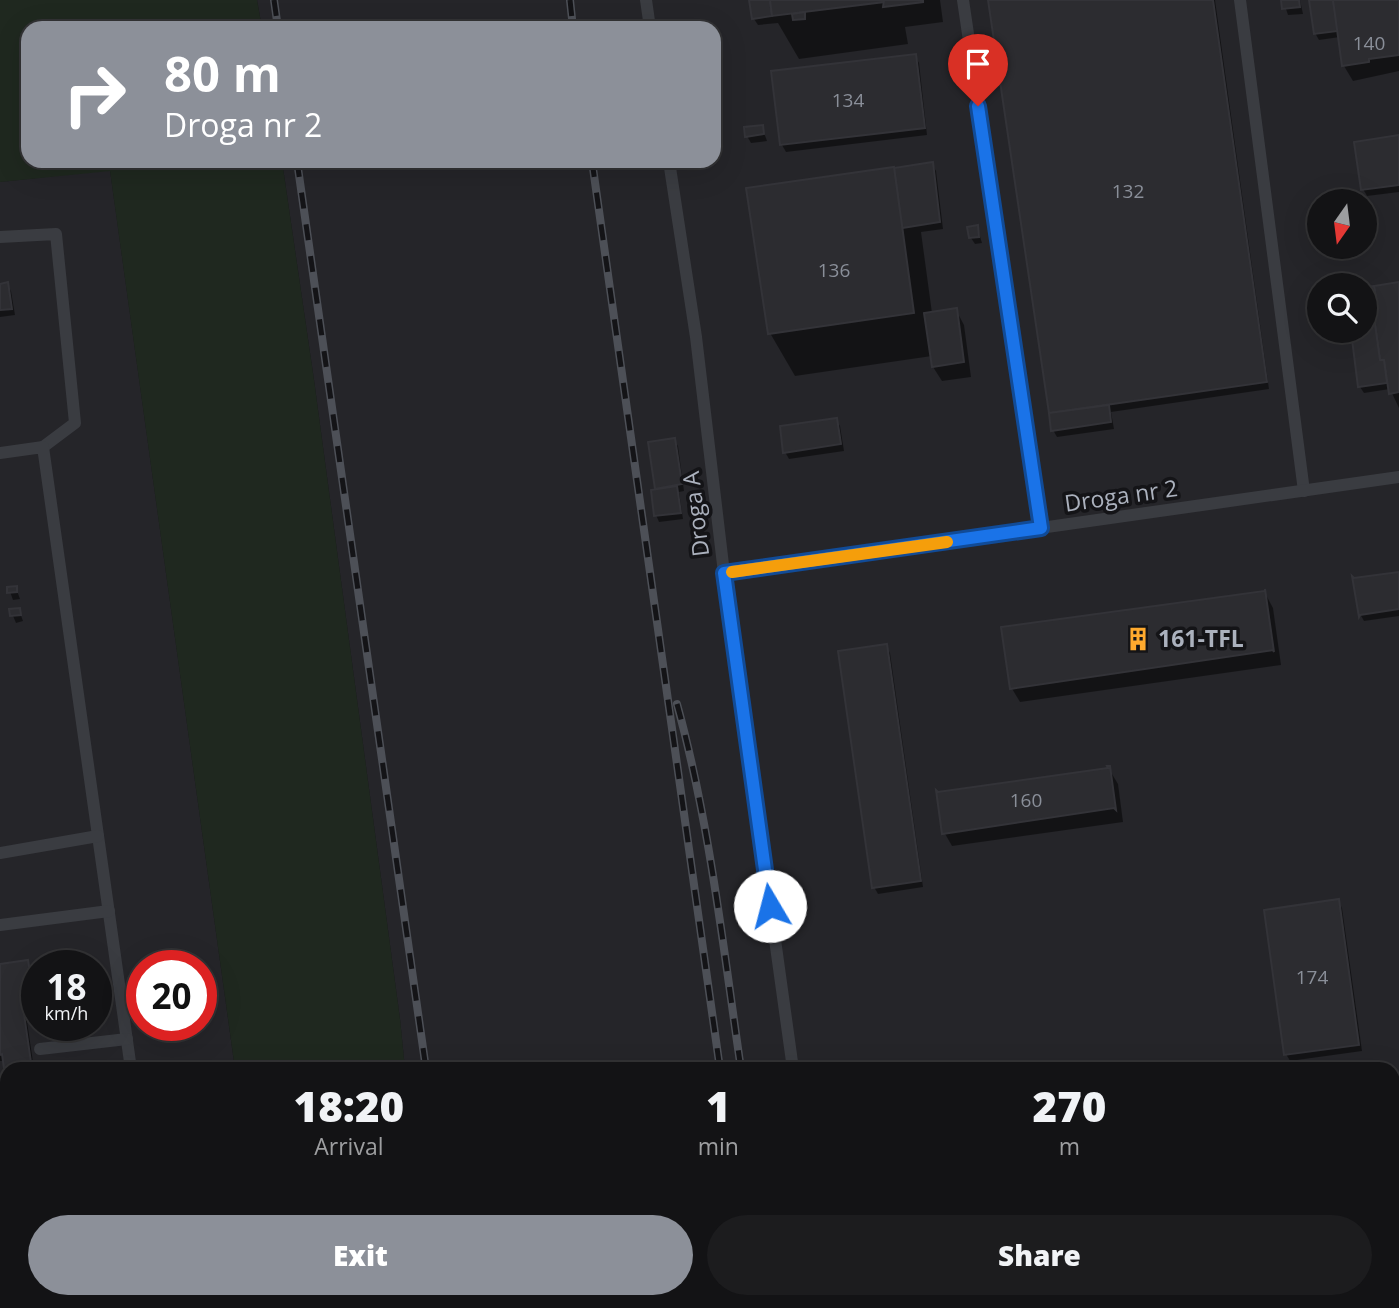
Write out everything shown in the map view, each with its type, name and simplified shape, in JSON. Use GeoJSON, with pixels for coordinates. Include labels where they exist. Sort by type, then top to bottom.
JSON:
{"type":"FeatureCollection","features":[{"type":"Feature","properties":{"kind":"lane"},"geometry":{"type":"LineString","coordinates":[[646,0],[649,21]]}},
{"type":"Feature","properties":{"kind":"lane"},"geometry":{"type":"LineString","coordinates":[[963,0],[1041,528]]}},
{"type":"Feature","properties":{"kind":"lane"},"geometry":{"type":"LineString","coordinates":[[1240,0],[1304,491]]}},
{"type":"Feature","properties":{"kind":"lane","name":"Droga A"},"geometry":{"type":"LineString","coordinates":[[670,168],[696,337],[724,573],[792,1062]]}},
{"type":"Feature","properties":{"kind":"lane"},"geometry":{"type":"LineString","coordinates":[[0,237],[56,234],[75,423],[43,447],[0,453]]}},
{"type":"Feature","properties":{"kind":"lane"},"geometry":{"type":"LineString","coordinates":[[43,447],[126,1032]]}},
{"type":"Feature","properties":{"kind":"lane","name":"Droga nr 2"},"geometry":{"type":"LineString","coordinates":[[724,573],[1399,477]]}},
{"type":"Feature","properties":{"kind":"lane"},"geometry":{"type":"LineString","coordinates":[[0,853],[98,836]]}},
{"type":"Feature","properties":{"kind":"lane"},"geometry":{"type":"LineString","coordinates":[[0,925],[109,911]]}},
{"type":"Feature","properties":{"kind":"lane"},"geometry":{"type":"LineString","coordinates":[[40,1049],[126,1039]]}},
{"type":"Feature","properties":{"kind":"lane"},"geometry":{"type":"LineString","coordinates":[[127,1041],[130,1062]]}},
{"type":"Feature","properties":{"kind":"shaded area"},"geometry":{"type":"Polygon","coordinates":[[[0,0],[257,0],[261,21],[21,21],[21,168],[283,168],[314,380],[404,1062],[234,1062],[110,171],[0,182],[0,0]]]}},
{"type":"Feature","properties":{"kind":"shaded area"},"geometry":{"type":"Polygon","coordinates":[[[257,0],[1399,0],[1399,1062],[404,1062],[283,168],[721,168],[721,21],[261,21],[257,0]]]}},
{"type":"Feature","properties":{"kind":"shaded area"},"geometry":{"type":"Polygon","coordinates":[[[110,170],[234,1062],[0,1062],[0,182],[110,170]]]}},
{"type":"Feature","properties":{"kind":"building"},"geometry":{"type":"Polygon","coordinates":[[[749,0],[770,0],[772,16],[752,19],[749,0]]]}},
{"type":"Feature","properties":{"kind":"building"},"geometry":{"type":"Polygon","coordinates":[[[770,0],[884,0],[884,2],[772,16],[770,0]]]}},
{"type":"Feature","properties":{"kind":"building"},"geometry":{"type":"Polygon","coordinates":[[[884,0],[923,0],[923,2],[883,7],[884,0]]]}},
{"type":"Feature","properties":{"kind":"building"},"geometry":{"type":"Polygon","coordinates":[[[988,0],[1213,0],[1267,382],[1049,413],[988,0]]]}},
{"type":"Feature","properties":{"kind":"building"},"geometry":{"type":"Polygon","coordinates":[[[1281,0],[1299,0],[1300,7],[1282,9],[1281,0]]]}},
{"type":"Feature","properties":{"kind":"building"},"geometry":{"type":"Polygon","coordinates":[[[1309,0],[1333,0],[1338,31],[1314,34],[1309,0]]]}},
{"type":"Feature","properties":{"kind":"building"},"geometry":{"type":"Polygon","coordinates":[[[1333,0],[1399,0],[1399,55],[1342,66],[1333,0]]]}},
{"type":"Feature","properties":{"kind":"building"},"geometry":{"type":"Polygon","coordinates":[[[805,12],[805,19],[793,20],[792,14],[805,12]]]}},
{"type":"Feature","properties":{"kind":"building"},"geometry":{"type":"Polygon","coordinates":[[[916,54],[925,128],[780,145],[771,71],[916,54]]]}},
{"type":"Feature","properties":{"kind":"building"},"geometry":{"type":"Polygon","coordinates":[[[763,125],[764,134],[745,137],[744,127],[763,125]]]}},
{"type":"Feature","properties":{"kind":"building"},"geometry":{"type":"Polygon","coordinates":[[[1399,135],[1399,185],[1361,189],[1354,142],[1399,135]]]}},
{"type":"Feature","properties":{"kind":"building"},"geometry":{"type":"Polygon","coordinates":[[[933,162],[940,222],[902,228],[894,168],[933,162]]]}},
{"type":"Feature","properties":{"kind":"building"},"geometry":{"type":"Polygon","coordinates":[[[894,167],[914,313],[768,334],[746,188],[894,167]]]}},
{"type":"Feature","properties":{"kind":"building"},"geometry":{"type":"Polygon","coordinates":[[[978,225],[979,237],[969,238],[967,227],[978,225]]]}},
{"type":"Feature","properties":{"kind":"building"},"geometry":{"type":"Polygon","coordinates":[[[8,282],[12,309],[0,310],[0,284],[8,282]]]}},
{"type":"Feature","properties":{"kind":"building"},"geometry":{"type":"Polygon","coordinates":[[[1399,282],[1399,392],[1389,394],[1384,360],[1380,360],[1377,339],[1377,286],[1399,282]]]}},
{"type":"Feature","properties":{"kind":"building"},"geometry":{"type":"Polygon","coordinates":[[[957,308],[964,362],[932,367],[924,313],[957,308]]]}},
{"type":"Feature","properties":{"kind":"building"},"geometry":{"type":"Polygon","coordinates":[[[1377,339],[1380,360],[1384,360],[1387,383],[1358,387],[1352,343],[1377,343],[1377,339]]]}},
{"type":"Feature","properties":{"kind":"building"},"geometry":{"type":"Polygon","coordinates":[[[1109,405],[1111,422],[1051,431],[1049,413],[1109,405]]]}},
{"type":"Feature","properties":{"kind":"building"},"geometry":{"type":"Polygon","coordinates":[[[837,418],[841,444],[783,453],[780,426],[837,418]]]}},
{"type":"Feature","properties":{"kind":"building"},"geometry":{"type":"Polygon","coordinates":[[[675,438],[682,484],[655,489],[648,442],[675,438]]]}},
{"type":"Feature","properties":{"kind":"building"},"geometry":{"type":"Polygon","coordinates":[[[677,486],[681,513],[654,516],[651,490],[677,486]]]}},
{"type":"Feature","properties":{"kind":"building"},"geometry":{"type":"Polygon","coordinates":[[[1399,572],[1399,609],[1359,617],[1352,576],[1354,578],[1399,572]]]}},
{"type":"Feature","properties":{"kind":"building"},"geometry":{"type":"Polygon","coordinates":[[[17,586],[17,592],[7,593],[7,587],[17,586]]]}},
{"type":"Feature","properties":{"kind":"building","name":"161-TFL"},"geometry":{"type":"Polygon","coordinates":[[[1265,589],[1274,652],[1273,650],[1010,689],[1001,627],[1265,589]]]}},
{"type":"Feature","properties":{"kind":"building"},"geometry":{"type":"Polygon","coordinates":[[[20,608],[21,615],[10,616],[9,609],[20,608]]]}},
{"type":"Feature","properties":{"kind":"building"},"geometry":{"type":"Polygon","coordinates":[[[887,644],[921,881],[872,888],[838,651],[887,644]]]}},
{"type":"Feature","properties":{"kind":"building"},"geometry":{"type":"Polygon","coordinates":[[[1107,766],[1110,766],[1116,810],[1114,808],[942,834],[936,790],[938,792],[1108,768],[1107,766]]]}},
{"type":"Feature","properties":{"kind":"building"},"geometry":{"type":"Polygon","coordinates":[[[1339,899],[1359,1045],[1284,1055],[1264,910],[1339,899]]]}},
{"type":"Feature","properties":{"kind":"building"},"geometry":{"type":"Polygon","coordinates":[[[21,961],[21,1041],[28,1041],[31,1062],[3,1062],[2,1054],[0,1055],[0,964],[21,961]]]}},
{"type":"Feature","properties":{"kind":"railway"},"geometry":{"type":"LineString","coordinates":[[274,0],[277,21]]}},
{"type":"Feature","properties":{"kind":"railway"},"geometry":{"type":"LineString","coordinates":[[570,0],[572,21]]}},
{"type":"Feature","properties":{"kind":"railway"},"geometry":{"type":"LineString","coordinates":[[298,168],[425,1062]]}},
{"type":"Feature","properties":{"kind":"railway"},"geometry":{"type":"LineString","coordinates":[[593,168],[719,1062]]}},
{"type":"Feature","properties":{"kind":"railway"},"geometry":{"type":"LineString","coordinates":[[677,704],[707,840],[740,1062]]}},
{"type":"Feature","properties":{"kind":"slow traffic"},"geometry":{"type":"LineString","coordinates":[[732,572],[947,542]]}},
{"type":"Feature","properties":{"kind":"place","name":"161-TFL"},"geometry":{"type":"Point","coordinates":[1138,639]}},
{"type":"Feature","properties":{"kind":"route"},"geometry":{"type":"LineString","coordinates":[[770,906],[724,573],[1041,528],[978,106]]}}]}
